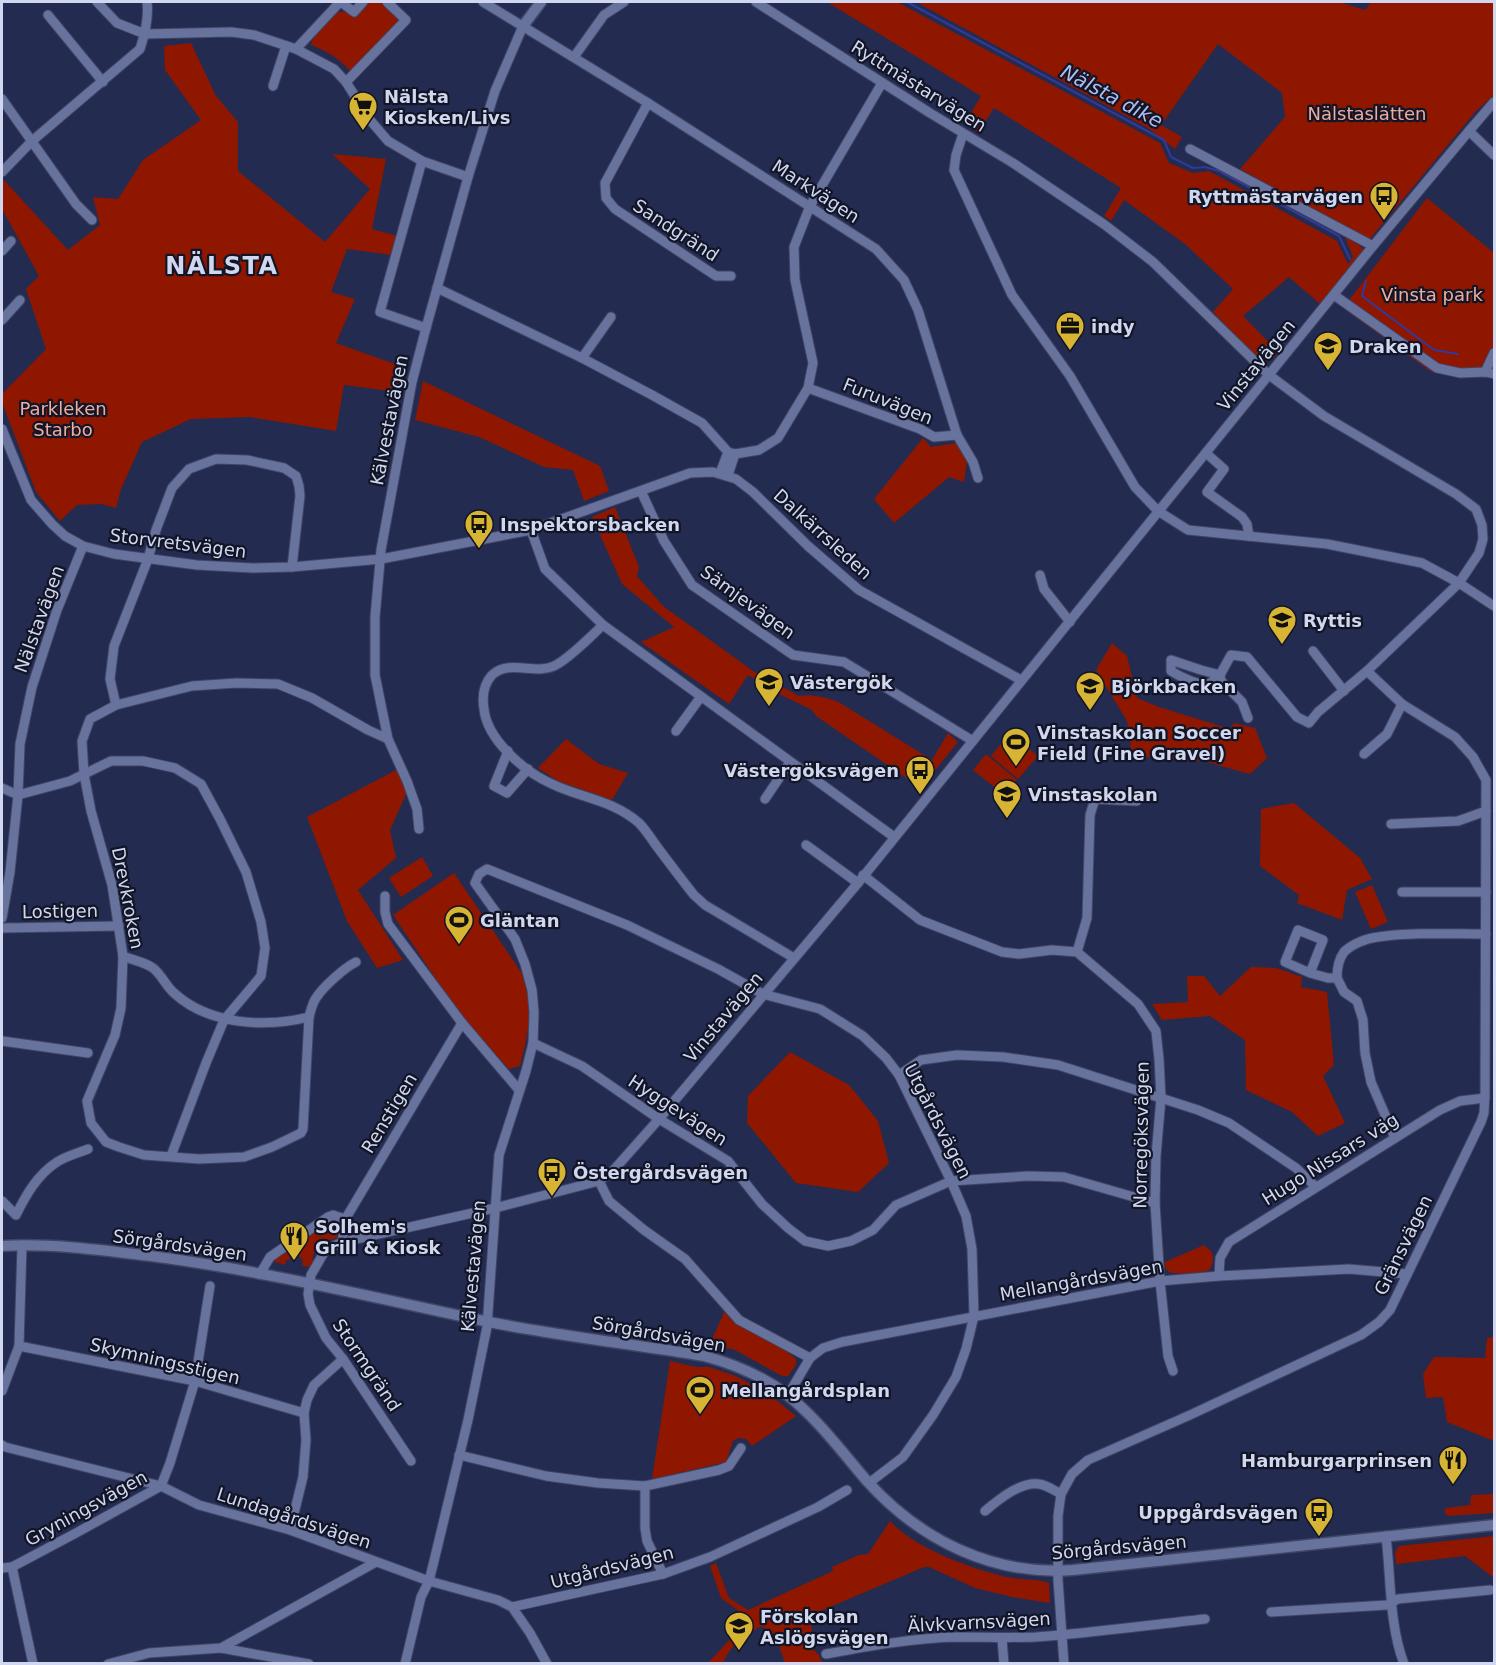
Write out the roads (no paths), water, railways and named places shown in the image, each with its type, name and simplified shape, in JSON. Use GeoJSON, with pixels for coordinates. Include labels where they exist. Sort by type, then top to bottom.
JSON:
{"type":"FeatureCollection","features":[{"type":"Feature","properties":{"kind":"street"},"geometry":{"type":"LineString","coordinates":[[97,2],[117,22],[145,33],[231,32],[254,35],[296,49],[334,69],[346,82],[370,120],[388,141],[422,161],[468,177]]}},
{"type":"Feature","properties":{"kind":"street"},"geometry":{"type":"LineString","coordinates":[[2,172],[32,141],[140,49],[145,33],[147,2]]}},
{"type":"Feature","properties":{"kind":"street"},"geometry":{"type":"LineString","coordinates":[[296,49],[341,2],[354,12],[363,2]]}},
{"type":"Feature","properties":{"kind":"street"},"geometry":{"type":"LineString","coordinates":[[346,82],[406,20],[387,2]]}},
{"type":"Feature","properties":{"kind":"street","name":"Markvägen"},"geometry":{"type":"LineString","coordinates":[[483,2],[648,103],[876,249],[904,280],[918,310],[957,435],[973,462],[978,478]]}},
{"type":"Feature","properties":{"kind":"street"},"geometry":{"type":"LineString","coordinates":[[523,26],[541,2]]}},
{"type":"Feature","properties":{"kind":"street"},"geometry":{"type":"LineString","coordinates":[[574,57],[604,15],[624,2]]}},
{"type":"Feature","properties":{"kind":"street","name":"Ryttmästarvägen"},"geometry":{"type":"LineString","coordinates":[[756,2],[963,134],[1013,163],[1105,225],[1153,262],[1269,375],[1324,416],[1456,494],[1476,509],[1482,525],[1483,539],[1479,553],[1459,583],[1367,671],[1318,712],[1309,723],[1297,717],[1247,657],[1231,655],[1220,675]]}},
{"type":"Feature","properties":{"kind":"street"},"geometry":{"type":"LineString","coordinates":[[48,15],[103,82]]}},
{"type":"Feature","properties":{"kind":"street","name":"Kälvestavägen"},"geometry":{"type":"LineString","coordinates":[[419,829],[417,809],[388,739],[374,667],[375,617],[381,550],[412,382],[426,328],[468,177],[495,91],[523,26]]}},
{"type":"Feature","properties":{"kind":"street"},"geometry":{"type":"LineString","coordinates":[[273,86],[286,46]]}},
{"type":"Feature","properties":{"kind":"street"},"geometry":{"type":"LineString","coordinates":[[731,453],[759,450],[778,438],[808,388],[813,363],[795,280],[794,247],[810,206],[882,83]]}},
{"type":"Feature","properties":{"kind":"street"},"geometry":{"type":"LineString","coordinates":[[2,99],[76,204],[92,220]]}},
{"type":"Feature","properties":{"kind":"street","name":"Vinstavägen"},"geometry":{"type":"LineString","coordinates":[[309,1283],[326,1249],[343,1242],[495,1208],[598,1181],[611,1173],[860,879],[1373,246],[1494,102]]}},
{"type":"Feature","properties":{"kind":"street","name":"Sandgränd"},"geometry":{"type":"LineString","coordinates":[[648,103],[605,183],[606,198],[615,209],[716,276],[732,276]]}},
{"type":"Feature","properties":{"kind":"street"},"geometry":{"type":"LineString","coordinates":[[1469,131],[1494,154]]}},
{"type":"Feature","properties":{"kind":"street"},"geometry":{"type":"LineString","coordinates":[[963,134],[954,170],[1012,295],[1070,376],[1135,487],[1158,511],[1188,530],[1327,544],[1422,563],[1459,583],[1494,606]]}},
{"type":"Feature","properties":{"kind":"street"},"geometry":{"type":"LineString","coordinates":[[1190,149],[1373,246]]}},
{"type":"Feature","properties":{"kind":"street"},"geometry":{"type":"LineString","coordinates":[[422,161],[380,312],[426,328]]}},
{"type":"Feature","properties":{"kind":"street"},"geometry":{"type":"LineString","coordinates":[[2,251],[11,241]]}},
{"type":"Feature","properties":{"kind":"street"},"geometry":{"type":"LineString","coordinates":[[437,288],[582,358],[702,423],[731,453]]}},
{"type":"Feature","properties":{"kind":"street"},"geometry":{"type":"LineString","coordinates":[[1334,295],[1437,368],[1460,373],[1490,373],[1487,368],[1494,353]]}},
{"type":"Feature","properties":{"kind":"street"},"geometry":{"type":"LineString","coordinates":[[2,320],[20,300]]}},
{"type":"Feature","properties":{"kind":"street"},"geometry":{"type":"LineString","coordinates":[[582,358],[611,317]]}},
{"type":"Feature","properties":{"kind":"street","name":"Furuvägen"},"geometry":{"type":"LineString","coordinates":[[808,388],[920,429],[934,438],[957,435]]}},
{"type":"Feature","properties":{"kind":"street","name":"Storvretsvägen"},"geometry":{"type":"LineString","coordinates":[[2,429],[33,504],[65,536],[83,546],[148,559],[252,568],[381,559]]}},
{"type":"Feature","properties":{"kind":"street"},"geometry":{"type":"LineString","coordinates":[[381,559],[531,530],[690,473],[724,474],[731,453]]}},
{"type":"Feature","properties":{"kind":"street"},"geometry":{"type":"LineString","coordinates":[[1206,453],[1224,469],[1207,492],[1242,518],[1247,524],[1249,536]]}},
{"type":"Feature","properties":{"kind":"street"},"geometry":{"type":"LineString","coordinates":[[116,705],[110,679],[114,646],[148,559],[172,488],[189,469],[216,459],[247,460],[284,468],[296,476],[300,496],[292,567]]}},
{"type":"Feature","properties":{"kind":"street","name":"Dalkärrsleden"},"geometry":{"type":"LineString","coordinates":[[724,474],[736,479],[753,492],[808,546],[859,590],[1021,680]]}},
{"type":"Feature","properties":{"kind":"street","name":"Sämjevägen"},"geometry":{"type":"LineString","coordinates":[[641,491],[664,541],[692,585],[794,655],[844,662],[973,741]]}},
{"type":"Feature","properties":{"kind":"street"},"geometry":{"type":"LineString","coordinates":[[531,530],[545,569],[603,626],[894,837]]}},
{"type":"Feature","properties":{"kind":"street","name":"Nälstavägen"},"geometry":{"type":"LineString","coordinates":[[2,918],[10,872],[18,795],[20,744],[32,687],[57,610],[83,546]]}},
{"type":"Feature","properties":{"kind":"street"},"geometry":{"type":"LineString","coordinates":[[1040,575],[1044,589],[1070,622]]}},
{"type":"Feature","properties":{"kind":"street"},"geometry":{"type":"LineString","coordinates":[[603,626],[554,666],[544,669],[514,667],[502,669],[492,676],[485,686],[482,697],[484,714],[492,734],[517,762],[551,784],[600,800],[621,810],[640,824],[694,895],[705,905],[794,958]]}},
{"type":"Feature","properties":{"kind":"street"},"geometry":{"type":"LineString","coordinates":[[1313,651],[1344,691]]}},
{"type":"Feature","properties":{"kind":"street"},"geometry":{"type":"LineString","coordinates":[[1171,660],[1200,670],[1220,675],[1211,683],[1205,684],[1181,678],[1171,671],[1171,660]]}},
{"type":"Feature","properties":{"kind":"street","name":"Gränsvägen"},"geometry":{"type":"LineString","coordinates":[[1058,1572],[1058,1516],[1061,1494],[1072,1474],[1088,1460],[1361,1335],[1379,1322],[1390,1310],[1484,1113],[1486,780],[1473,757],[1455,736],[1402,704],[1367,671]]}},
{"type":"Feature","properties":{"kind":"street"},"geometry":{"type":"LineString","coordinates":[[1220,675],[1221,681],[1242,702],[1248,718]]}},
{"type":"Feature","properties":{"kind":"street","name":"Drevkroken"},"geometry":{"type":"LineString","coordinates":[[356,962],[346,967],[316,997],[309,1017],[301,1133],[244,1157],[199,1159],[144,1155],[106,1142],[91,1123],[87,1101],[115,1035],[121,1008],[123,956],[112,885],[91,811],[84,774],[82,741],[90,719],[116,705],[192,686],[236,682],[278,684],[312,698],[388,739]]}},
{"type":"Feature","properties":{"kind":"street"},"geometry":{"type":"LineString","coordinates":[[676,731],[700,698]]}},
{"type":"Feature","properties":{"kind":"street"},"geometry":{"type":"LineString","coordinates":[[1364,754],[1387,734],[1402,704]]}},
{"type":"Feature","properties":{"kind":"street"},"geometry":{"type":"LineString","coordinates":[[508,751],[494,786],[507,794],[528,769]]}},
{"type":"Feature","properties":{"kind":"street"},"geometry":{"type":"LineString","coordinates":[[2,788],[18,795],[70,781],[111,761],[143,761],[175,768],[201,784],[246,872],[261,921],[265,948],[261,976],[224,1020],[171,1156]]}},
{"type":"Feature","properties":{"kind":"street"},"geometry":{"type":"LineString","coordinates":[[765,799],[790,762]]}},
{"type":"Feature","properties":{"kind":"street"},"geometry":{"type":"LineString","coordinates":[[806,845],[920,920],[1002,952],[1019,954],[1052,950],[1077,952],[1087,918],[1090,815],[1095,799],[1137,801]]}},
{"type":"Feature","properties":{"kind":"street"},"geometry":{"type":"LineString","coordinates":[[1391,824],[1458,821],[1486,811]]}},
{"type":"Feature","properties":{"kind":"street","name":"Utgårdsvägen"},"geometry":{"type":"LineString","coordinates":[[475,883],[479,874],[487,869],[627,925],[764,994],[820,1008],[863,1036],[886,1058],[899,1075],[966,1216],[972,1249],[974,1316],[956,1377],[939,1405],[903,1457],[869,1483]]}},
{"type":"Feature","properties":{"kind":"street","name":"Kälvestavägen"},"geometry":{"type":"LineString","coordinates":[[405,1664],[421,1597],[429,1581],[468,1420],[488,1321],[499,1155],[526,1071],[532,1043],[534,1012],[532,990],[525,964],[515,939],[475,883]]}},
{"type":"Feature","properties":{"kind":"street"},"geometry":{"type":"LineString","coordinates":[[1402,892],[1486,892]]}},
{"type":"Feature","properties":{"kind":"street"},"geometry":{"type":"LineString","coordinates":[[385,896],[388,924],[462,1023],[519,1090]]}},
{"type":"Feature","properties":{"kind":"street","name":"Lostigen"},"geometry":{"type":"LineString","coordinates":[[2,928],[119,926]]}},
{"type":"Feature","properties":{"kind":"street"},"geometry":{"type":"LineString","coordinates":[[1311,973],[1323,940],[1298,930],[1286,962],[1311,973],[1337,978]]}},
{"type":"Feature","properties":{"kind":"street"},"geometry":{"type":"LineString","coordinates":[[1395,1138],[1371,1082],[1365,1053],[1363,1020],[1357,1001],[1344,992],[1337,978],[1338,962],[1345,952],[1364,940],[1377,937],[1486,934]]}},
{"type":"Feature","properties":{"kind":"street","name":"Norregöksvägen"},"geometry":{"type":"LineString","coordinates":[[1077,952],[1138,1004],[1156,1031],[1161,1098],[1155,1203],[1168,1356],[1173,1371]]}},
{"type":"Feature","properties":{"kind":"street"},"geometry":{"type":"LineString","coordinates":[[123,956],[153,968],[174,993],[202,1012],[224,1020],[266,1022],[292,1021],[309,1017]]}},
{"type":"Feature","properties":{"kind":"street","name":"Renstigen"},"geometry":{"type":"LineString","coordinates":[[343,1242],[345,1219],[462,1023]]}},
{"type":"Feature","properties":{"kind":"street"},"geometry":{"type":"LineString","coordinates":[[2,1041],[88,1053]]}},
{"type":"Feature","properties":{"kind":"street","name":"Hyggevägen"},"geometry":{"type":"LineString","coordinates":[[532,1043],[582,1066],[659,1119],[728,1161],[762,1204],[805,1241],[828,1246],[851,1241],[873,1230],[896,1205],[951,1181],[1028,1176],[1064,1177],[1155,1203]]}},
{"type":"Feature","properties":{"kind":"street"},"geometry":{"type":"LineString","coordinates":[[899,1075],[921,1060],[957,1055],[1003,1057],[1058,1065],[1198,1110],[1229,1123],[1296,1168],[1316,1187]]}},
{"type":"Feature","properties":{"kind":"street","name":"Hugo Nissars väg"},"geometry":{"type":"LineString","coordinates":[[1219,1276],[1220,1258],[1229,1242],[1450,1106],[1460,1101],[1485,1098]]}},
{"type":"Feature","properties":{"kind":"street"},"geometry":{"type":"LineString","coordinates":[[2,1201],[16,1215],[29,1190],[43,1172],[58,1160],[88,1149]]}},
{"type":"Feature","properties":{"kind":"street"},"geometry":{"type":"LineString","coordinates":[[598,1181],[609,1201],[644,1230],[685,1259],[739,1320],[810,1358],[788,1395]]}},
{"type":"Feature","properties":{"kind":"street"},"geometry":{"type":"LineString","coordinates":[[260,1274],[270,1257],[328,1217],[333,1215],[345,1219]]}},
{"type":"Feature","properties":{"kind":"street"},"geometry":{"type":"LineString","coordinates":[[2,1390],[19,1346],[22,1245]]}},
{"type":"Feature","properties":{"kind":"street","name":"Sörgårdsvägen"},"geometry":{"type":"LineString","coordinates":[[2,1246],[61,1247],[209,1264],[488,1321],[704,1356],[726,1362],[748,1370],[788,1395],[869,1483],[911,1522],[948,1545],[966,1553],[1020,1568],[1058,1572],[1494,1525]]}},
{"type":"Feature","properties":{"kind":"street","name":"Mellangårdsvägen"},"geometry":{"type":"LineString","coordinates":[[810,1358],[823,1348],[842,1342],[1160,1281],[1349,1269],[1407,1274]]}},
{"type":"Feature","properties":{"kind":"street","name":"Stormgränd"},"geometry":{"type":"LineString","coordinates":[[309,1283],[310,1305],[326,1338],[343,1359],[411,1461]]}},
{"type":"Feature","properties":{"kind":"street","name":"Gryningsvägen"},"geometry":{"type":"LineString","coordinates":[[2,1568],[12,1567],[161,1486],[195,1381],[210,1286]]}},
{"type":"Feature","properties":{"kind":"street","name":"Skymningsstigen"},"geometry":{"type":"LineString","coordinates":[[19,1346],[195,1381],[304,1413]]}},
{"type":"Feature","properties":{"kind":"street"},"geometry":{"type":"LineString","coordinates":[[290,1530],[303,1477],[306,1440],[304,1413],[314,1385],[343,1359]]}},
{"type":"Feature","properties":{"kind":"street","name":"Lundagårdsvägen"},"geometry":{"type":"LineString","coordinates":[[2,1445],[161,1486],[199,1505],[290,1530],[429,1581],[498,1600],[512,1607]]}},
{"type":"Feature","properties":{"kind":"street"},"geometry":{"type":"LineString","coordinates":[[459,1455],[546,1476],[645,1486],[719,1470],[729,1466],[741,1448]]}},
{"type":"Feature","properties":{"kind":"street"},"geometry":{"type":"LineString","coordinates":[[985,1511],[1001,1497],[1026,1485],[1039,1484],[1061,1494]]}},
{"type":"Feature","properties":{"kind":"street"},"geometry":{"type":"LineString","coordinates":[[645,1486],[647,1541],[663,1574]]}},
{"type":"Feature","properties":{"kind":"street","name":"Utgårdsvägen"},"geometry":{"type":"LineString","coordinates":[[512,1607],[663,1574],[710,1557],[818,1507],[847,1490]]}},
{"type":"Feature","properties":{"kind":"street"},"geometry":{"type":"LineString","coordinates":[[1386,1536],[1396,1634],[1404,1664]]}},
{"type":"Feature","properties":{"kind":"street"},"geometry":{"type":"LineString","coordinates":[[221,1648],[376,1562]]}},
{"type":"Feature","properties":{"kind":"street"},"geometry":{"type":"LineString","coordinates":[[12,1567],[33,1664]]}},
{"type":"Feature","properties":{"kind":"street","name":"Älvkvarnsvägen"},"geometry":{"type":"LineString","coordinates":[[1058,1572],[1064,1664]]}},
{"type":"Feature","properties":{"kind":"street"},"geometry":{"type":"LineString","coordinates":[[1271,1612],[1387,1605],[1398,1599],[1490,1590]]}},
{"type":"Feature","properties":{"kind":"street"},"geometry":{"type":"LineString","coordinates":[[512,1607],[547,1664]]}},
{"type":"Feature","properties":{"kind":"street","name":"Älvkvarnsvägen"},"geometry":{"type":"LineString","coordinates":[[826,1654],[875,1645],[957,1637],[1002,1639],[1062,1635],[1205,1619]]}},
{"type":"Feature","properties":{"kind":"street"},"geometry":{"type":"LineString","coordinates":[[1002,1639],[1004,1664]]}},
{"type":"Feature","properties":{"kind":"street"},"geometry":{"type":"LineString","coordinates":[[108,1664],[149,1653],[221,1648],[309,1664]]}},
{"type":"Feature","properties":{"kind":"waterway","name":"Nälsta dike"},"geometry":{"type":"LineString","coordinates":[[907,2],[1164,140],[1171,157],[1193,168],[1205,167],[1219,171],[1339,236],[1350,259]]}},
{"type":"Feature","properties":{"kind":"waterway"},"geometry":{"type":"LineString","coordinates":[[1366,281],[1362,296],[1434,350],[1458,354]]}},
{"type":"Feature","properties":{"kind":"place","name":"Nälsta Kiosken/Livs"},"geometry":{"type":"Point","coordinates":[363,132]}},
{"type":"Feature","properties":{"kind":"place","name":"Ryttmästarvägen"},"geometry":{"type":"Point","coordinates":[1384,222]}},
{"type":"Feature","properties":{"kind":"place","name":"indy"},"geometry":{"type":"Point","coordinates":[1070,352]}},
{"type":"Feature","properties":{"kind":"place","name":"Draken"},"geometry":{"type":"Point","coordinates":[1328,372]}},
{"type":"Feature","properties":{"kind":"place","name":"Inspektorsbacken"},"geometry":{"type":"Point","coordinates":[479,550]}},
{"type":"Feature","properties":{"kind":"place","name":"Ryttis"},"geometry":{"type":"Point","coordinates":[1282,646]}},
{"type":"Feature","properties":{"kind":"place","name":"Västergök"},"geometry":{"type":"Point","coordinates":[769,708]}},
{"type":"Feature","properties":{"kind":"place","name":"Björkbacken"},"geometry":{"type":"Point","coordinates":[1090,712]}},
{"type":"Feature","properties":{"kind":"place","name":"Vinstaskolan Soccer Field (Fine Gravel)"},"geometry":{"type":"Point","coordinates":[1016,768]}},
{"type":"Feature","properties":{"kind":"place","name":"Västergöksvägen"},"geometry":{"type":"Point","coordinates":[920,796]}},
{"type":"Feature","properties":{"kind":"place","name":"Vinstaskolan"},"geometry":{"type":"Point","coordinates":[1007,820]}},
{"type":"Feature","properties":{"kind":"place","name":"Gläntan"},"geometry":{"type":"Point","coordinates":[459,946]}},
{"type":"Feature","properties":{"kind":"place","name":"Östergårdsvägen"},"geometry":{"type":"Point","coordinates":[552,1198]}},
{"type":"Feature","properties":{"kind":"place","name":"Solhem's Grill & Kiosk"},"geometry":{"type":"Point","coordinates":[294,1262]}},
{"type":"Feature","properties":{"kind":"place","name":"Mellangårdsplan"},"geometry":{"type":"Point","coordinates":[700,1416]}},
{"type":"Feature","properties":{"kind":"place","name":"Hamburgarprinsen"},"geometry":{"type":"Point","coordinates":[1453,1486]}},
{"type":"Feature","properties":{"kind":"place","name":"Uppgårdsvägen"},"geometry":{"type":"Point","coordinates":[1319,1538]}},
{"type":"Feature","properties":{"kind":"place","name":"Förskolan Aslögsvägen"},"geometry":{"type":"Point","coordinates":[739,1652]}},
{"type":"Feature","properties":{"kind":"district","name":"NÄLSTA"},"geometry":{"type":"Point","coordinates":[222,266]}},
{"type":"Feature","properties":{"kind":"park label","name":"Nälstaslätten"},"geometry":{"type":"Point","coordinates":[1367,113]}},
{"type":"Feature","properties":{"kind":"park label","name":"Vinsta park"},"geometry":{"type":"Point","coordinates":[1432,294]}},
{"type":"Feature","properties":{"kind":"park label","name":"Parkleken Starbo"},"geometry":{"type":"Point","coordinates":[63,418]}}]}
